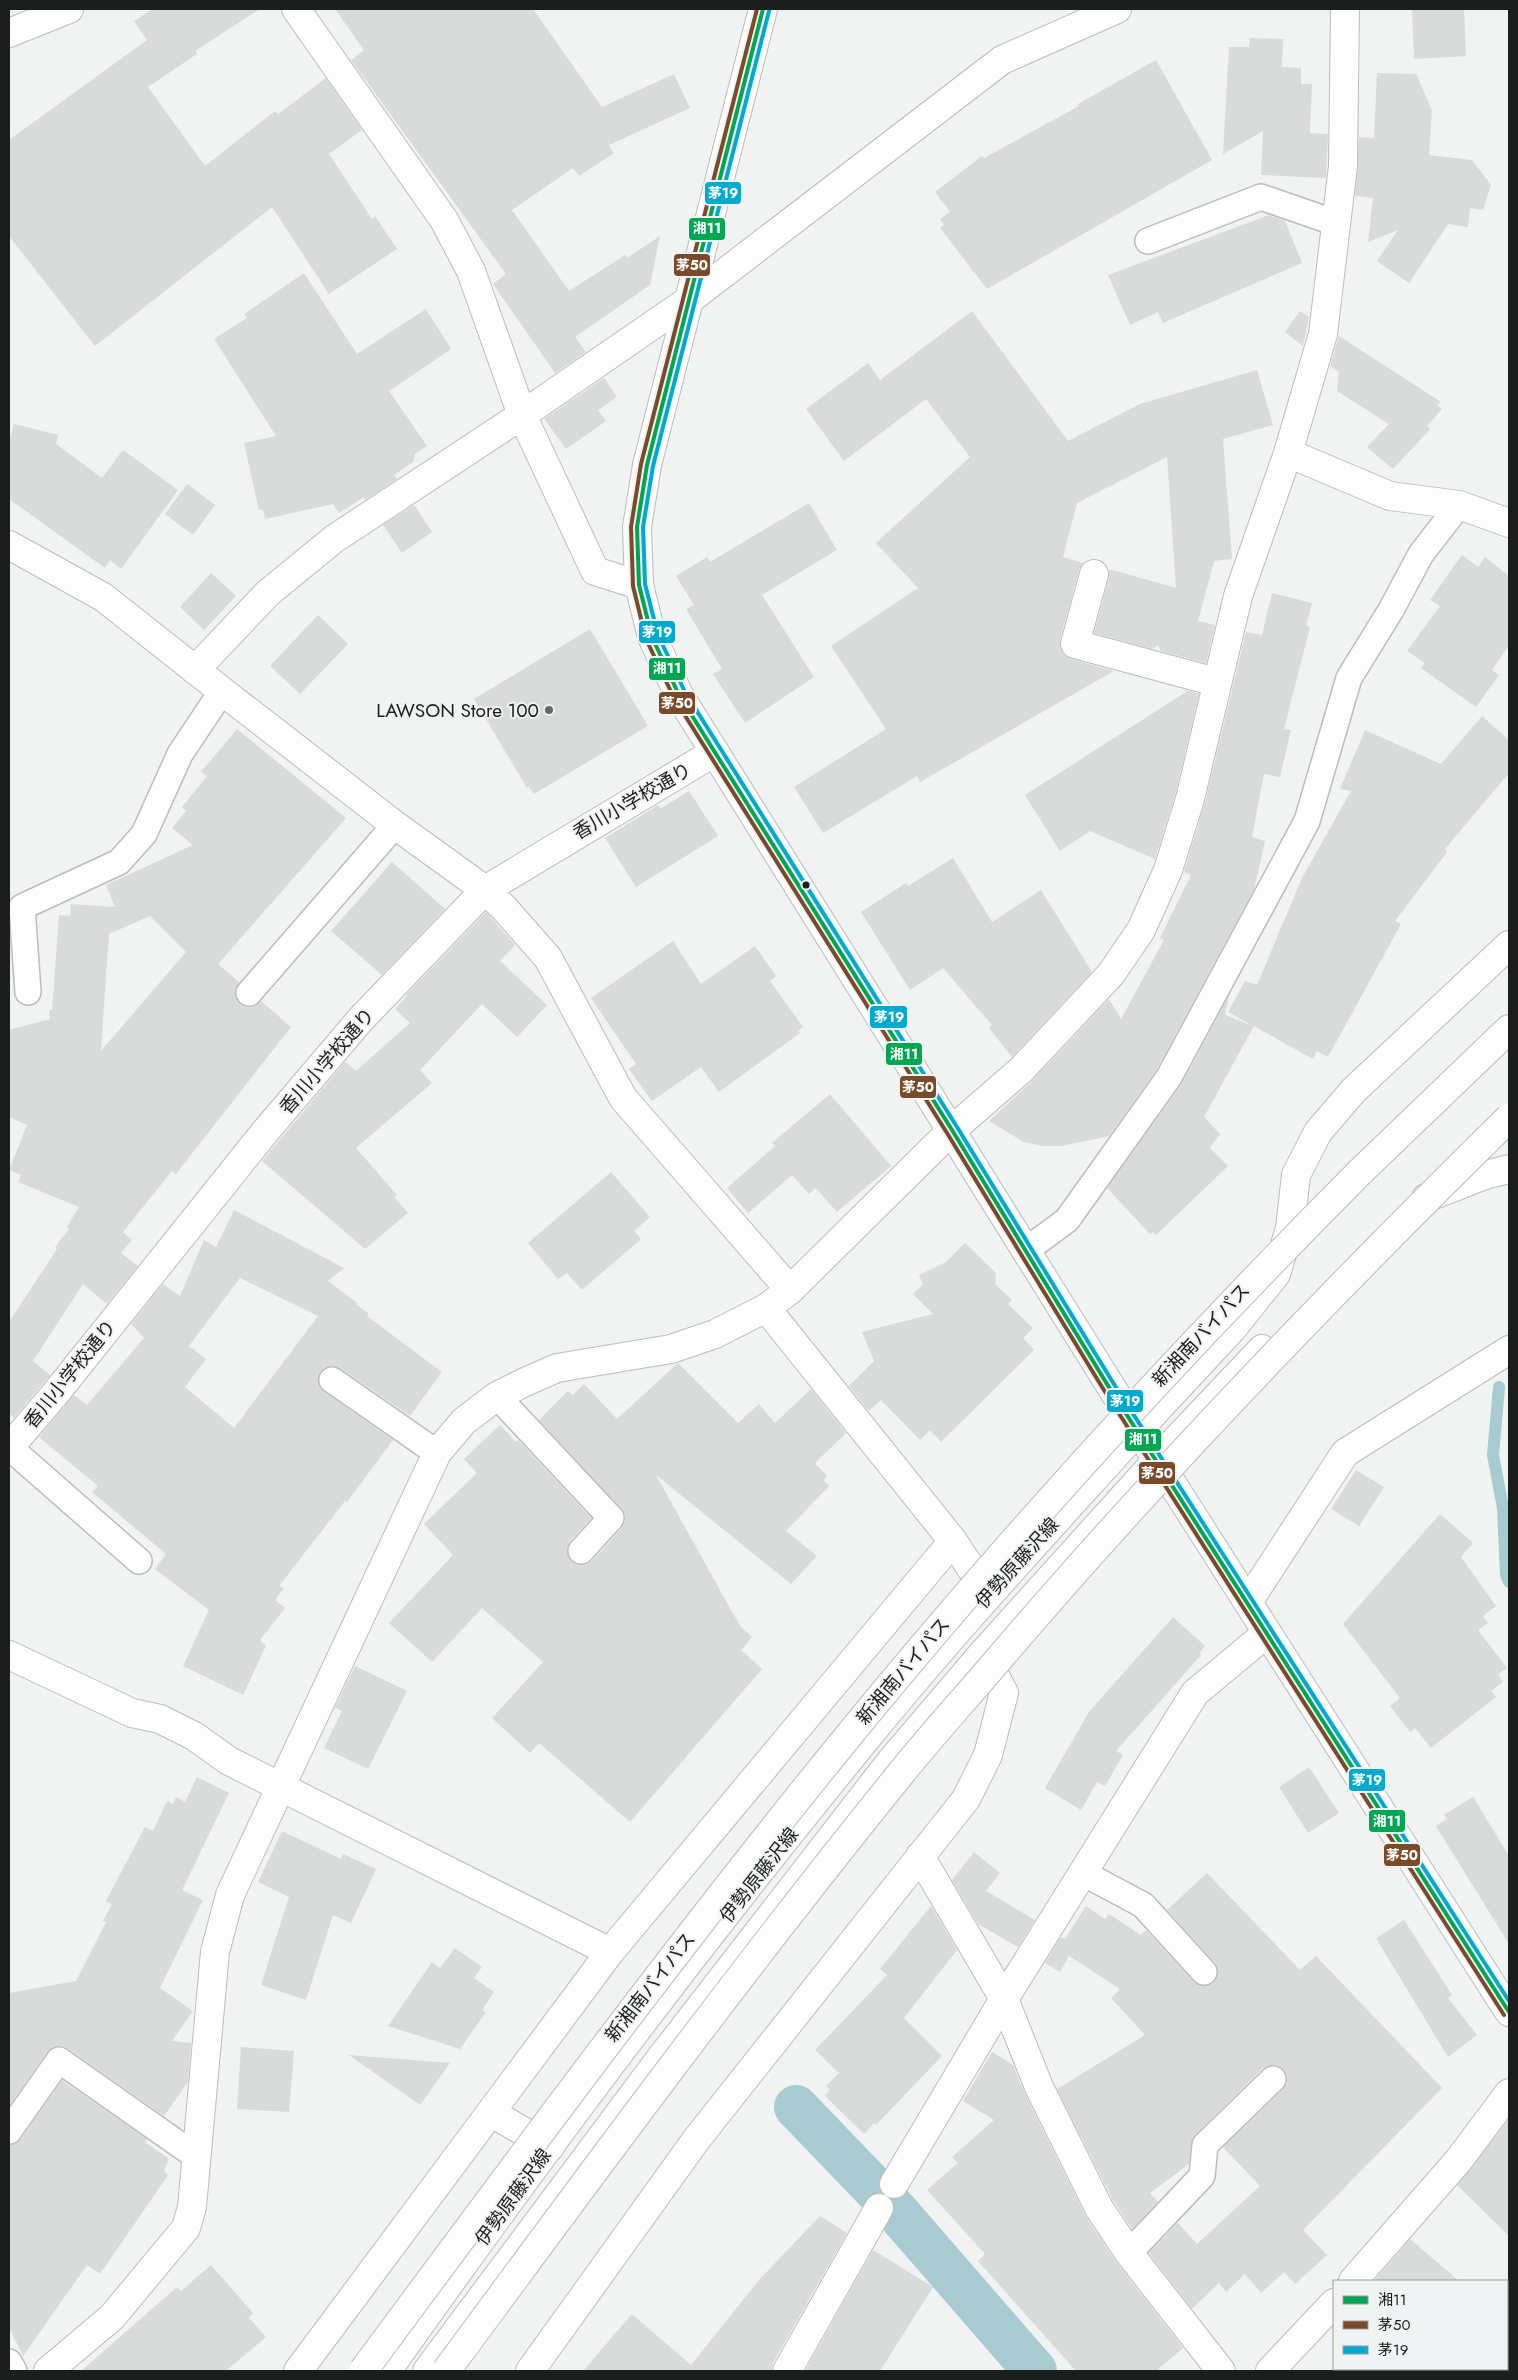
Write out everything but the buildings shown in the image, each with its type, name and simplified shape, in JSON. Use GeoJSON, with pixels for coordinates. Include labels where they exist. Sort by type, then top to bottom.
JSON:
{"type":"FeatureCollection","features":[{"type":"Feature","properties":{"kind":"main road"},"geometry":{"type":"LineString","coordinates":[[9,33],[69,9]]}},
{"type":"Feature","properties":{"kind":"main road"},"geometry":{"type":"LineString","coordinates":[[296,9],[444,220],[471,271],[522,415],[595,571],[639,585]]}},
{"type":"Feature","properties":{"kind":"main road"},"geometry":{"type":"LineString","coordinates":[[763,9],[647,465],[637,526],[639,585],[652,637],[679,694],[952,1130],[1025,1252],[1509,2012]]}},
{"type":"Feature","properties":{"kind":"main road"},"geometry":{"type":"LineString","coordinates":[[195,670],[268,594],[334,539],[522,415],[689,300],[1002,60],[1117,9]]}},
{"type":"Feature","properties":{"kind":"main road"},"geometry":{"type":"LineString","coordinates":[[48,2371],[112,2317],[186,2228],[192,2207],[215,1952],[230,1895],[437,1453],[464,1421],[497,1396],[557,1368],[671,1349],[715,1334],[766,1308],[790,1290],[952,1130],[1022,1069],[1111,974],[1141,930],[1168,870],[1190,799],[1216,682],[1238,596],[1288,452],[1323,334],[1343,166],[1345,9]]}},
{"type":"Feature","properties":{"kind":"main road"},"geometry":{"type":"LineString","coordinates":[[1288,452],[1390,496],[1459,505],[1509,523]]}},
{"type":"Feature","properties":{"kind":"main road"},"geometry":{"type":"LineString","coordinates":[[9,545],[103,597],[395,825],[485,890],[504,908],[548,958],[623,1098],[790,1290]]}},
{"type":"Feature","properties":{"kind":"main road"},"geometry":{"type":"LineString","coordinates":[[1094,574],[1075,644],[1216,682]]}},
{"type":"Feature","properties":{"kind":"main road","name":"香川小学校通り"},"geometry":{"type":"LineString","coordinates":[[9,1447],[55,1394],[264,1133],[342,1042],[485,890],[715,752]]}},
{"type":"Feature","properties":{"kind":"main road","name":"伊勢原藤沢線"},"geometry":{"type":"LineString","coordinates":[[387,2371],[631,2038],[859,1747],[988,1594],[1232,1329],[1276,1274],[1290,1228],[1296,1175],[1318,1132],[1354,1090],[1509,945]]}},
{"type":"Feature","properties":{"kind":"main road","name":"新湘南バイパス"},"geometry":{"type":"LineString","coordinates":[[363,2371],[617,2028],[854,1728],[990,1569],[1134,1406],[1238,1295],[1360,1172],[1509,1028]]}},
{"type":"Feature","properties":{"kind":"main road"},"geometry":{"type":"LineString","coordinates":[[446,2371],[672,2065],[904,1770],[1040,1610],[1181,1453],[1297,1330],[1509,1118]]}},
{"type":"Feature","properties":{"kind":"main road","name":"伊勢原藤沢線"},"geometry":{"type":"LineString","coordinates":[[427,2371],[684,2027],[891,1761],[983,1653],[1156,1460],[1202,1410],[1366,1244],[1423,1199],[1509,1169]]}},
{"type":"Feature","properties":{"kind":"main road"},"geometry":{"type":"LineString","coordinates":[[766,1308],[953,1541],[988,1594]]}},
{"type":"Feature","properties":{"kind":"main road"},"geometry":{"type":"LineString","coordinates":[[1248,1602],[1345,1453],[1509,1350]]}},
{"type":"Feature","properties":{"kind":"main road"},"geometry":{"type":"LineString","coordinates":[[298,2371],[492,2113],[610,1952],[953,1541]]}},
{"type":"Feature","properties":{"kind":"main road"},"geometry":{"type":"LineString","coordinates":[[894,2184],[1004,1999],[1195,1693],[1267,1633]]}},
{"type":"Feature","properties":{"kind":"main road"},"geometry":{"type":"LineString","coordinates":[[530,2371],[696,2140],[966,1799],[988,1755],[1004,1693],[983,1653]]}},
{"type":"Feature","properties":{"kind":"main road"},"geometry":{"type":"LineString","coordinates":[[9,1655],[132,1713],[160,1718],[194,1736],[229,1761],[610,1952]]}},
{"type":"Feature","properties":{"kind":"main road"},"geometry":{"type":"LineString","coordinates":[[920,1856],[1004,1999],[1038,2087],[1099,2208],[1129,2253],[1221,2371]]}},
{"type":"Feature","properties":{"kind":"main road"},"geometry":{"type":"LineString","coordinates":[[1354,2280],[1458,2161],[1509,2093]]}},
{"type":"Feature","properties":{"kind":"main road"},"geometry":{"type":"LineString","coordinates":[[492,2113],[550,2147]]}},
{"type":"Feature","properties":{"kind":"main road"},"geometry":{"type":"LineString","coordinates":[[787,2371],[879,2208]]}},
{"type":"Feature","properties":{"kind":"main road"},"geometry":{"type":"LineString","coordinates":[[1270,2371],[1333,2303]]}},
{"type":"Feature","properties":{"kind":"lane"},"geometry":{"type":"LineString","coordinates":[[1148,241],[1261,197],[1336,223]]}},
{"type":"Feature","properties":{"kind":"lane"},"geometry":{"type":"LineString","coordinates":[[1025,1252],[1067,1220],[1169,1077],[1307,822],[1349,678],[1391,610],[1421,554],[1459,505]]}},
{"type":"Feature","properties":{"kind":"lane"},"geometry":{"type":"LineString","coordinates":[[28,992],[22,906],[119,862],[144,834],[180,754],[222,691]]}},
{"type":"Feature","properties":{"kind":"lane"},"geometry":{"type":"LineString","coordinates":[[249,993],[395,825]]}},
{"type":"Feature","properties":{"kind":"lane"},"geometry":{"type":"LineString","coordinates":[[332,1380],[437,1453]]}},
{"type":"Feature","properties":{"kind":"lane"},"geometry":{"type":"LineString","coordinates":[[497,1396],[611,1518],[581,1551]]}},
{"type":"Feature","properties":{"kind":"lane"},"geometry":{"type":"LineString","coordinates":[[9,1447],[139,1561]]}},
{"type":"Feature","properties":{"kind":"lane"},"geometry":{"type":"LineString","coordinates":[[1083,1873],[1143,1905],[1204,1972]]}},
{"type":"Feature","properties":{"kind":"lane"},"geometry":{"type":"LineString","coordinates":[[9,2131],[59,2060],[197,2157]]}},
{"type":"Feature","properties":{"kind":"lane"},"geometry":{"type":"LineString","coordinates":[[1129,2253],[1202,2176],[1205,2145],[1273,2080]]}},
{"type":"Feature","properties":{"kind":"lane"},"geometry":{"type":"LineString","coordinates":[[9,2362],[14,2371]]}},
{"type":"Feature","properties":{"kind":"waterway"},"geometry":{"type":"LineString","coordinates":[[1499,1387],[1493,1455],[1503,1508],[1506,1575],[1509,1582]]}},
{"type":"Feature","properties":{"kind":"waterway"},"geometry":{"type":"LineString","coordinates":[[796,2107],[897,2212],[1035,2371]]}},
{"type":"Feature","properties":{"kind":"transit line","name":"茅50"},"geometry":{"type":"LineString","coordinates":[[757,9],[641,464],[631,527],[633,586],[646,639],[674,698],[947,1133],[1102,1387],[1504,2015]]}},
{"type":"Feature","properties":{"kind":"transit line","name":"湘11"},"geometry":{"type":"LineString","coordinates":[[763,9],[647,465],[637,527],[639,585],[652,637],[679,695],[952,1130],[1107,1384],[1509,2012]]}},
{"type":"Feature","properties":{"kind":"transit line","name":"茅19"},"geometry":{"type":"LineString","coordinates":[[769,11],[653,466],[643,527],[645,584],[658,635],[685,692],[957,1127],[1112,1381],[1509,2001]]}},
{"type":"Feature","properties":{"kind":"place","name":"LAWSON Store 100"},"geometry":{"type":"Point","coordinates":[549,710]}}]}
